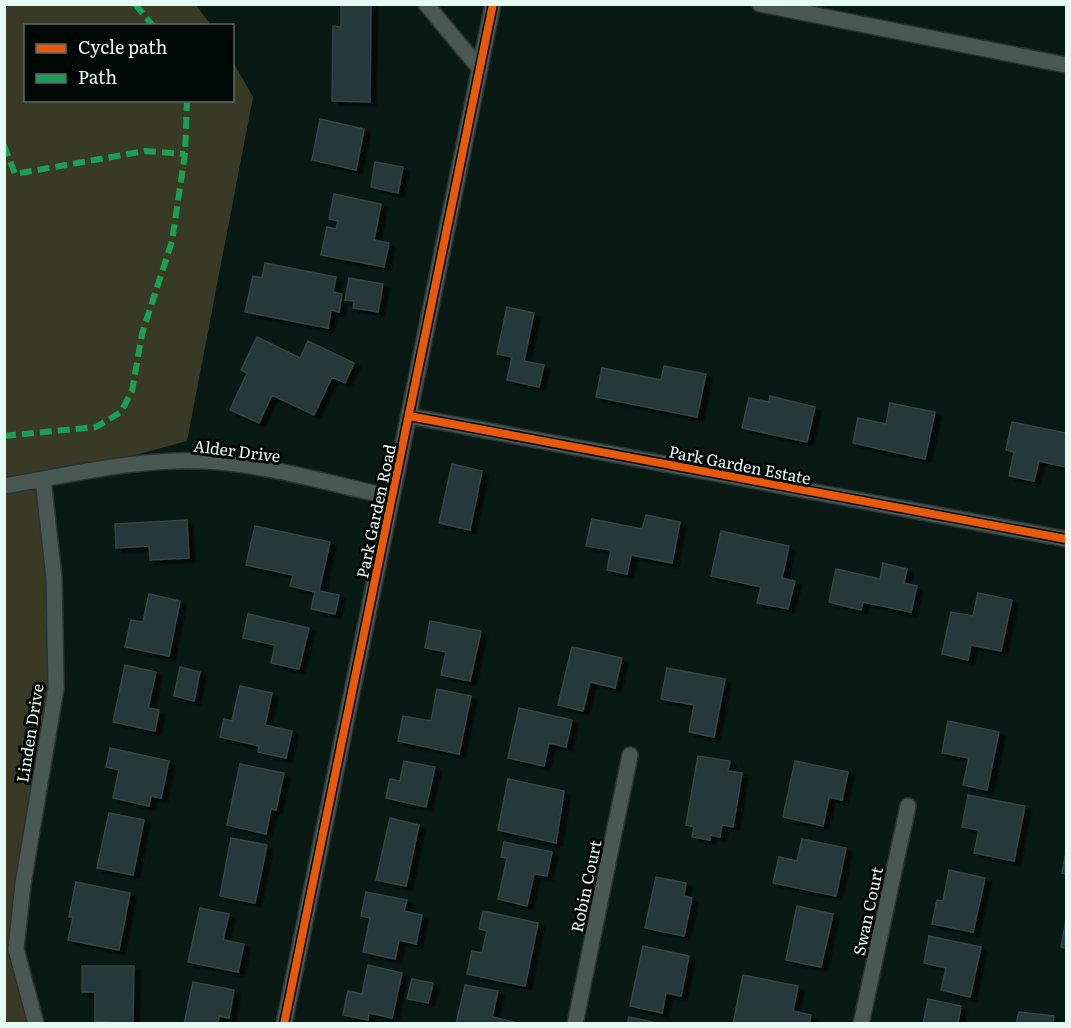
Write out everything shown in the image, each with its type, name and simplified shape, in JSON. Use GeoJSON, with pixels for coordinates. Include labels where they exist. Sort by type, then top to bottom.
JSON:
{"type":"FeatureCollection","features":[{"type":"Feature","properties":{"kind":"street"},"geometry":{"type":"LineString","coordinates":[[426,4],[480,69]]}},
{"type":"Feature","properties":{"kind":"street","name":"Park Garden Road"},"geometry":{"type":"LineString","coordinates":[[284,1023],[493,4]]}},
{"type":"Feature","properties":{"kind":"street"},"geometry":{"type":"LineString","coordinates":[[760,4],[1066,65]]}},
{"type":"Feature","properties":{"kind":"street","name":"Park Garden Estate"},"geometry":{"type":"LineString","coordinates":[[409,416],[1066,539]]}},
{"type":"Feature","properties":{"kind":"street","name":"Alder Drive"},"geometry":{"type":"LineString","coordinates":[[4,486],[151,463],[204,461],[272,471],[392,497]]}},
{"type":"Feature","properties":{"kind":"street","name":"Linden Drive"},"geometry":{"type":"LineString","coordinates":[[36,1023],[16,949],[23,884],[56,688],[54,578],[43,479]]}},
{"type":"Feature","properties":{"kind":"street","name":"Robin Court"},"geometry":{"type":"LineString","coordinates":[[575,1023],[630,755]]}},
{"type":"Feature","properties":{"kind":"street","name":"Swan Court"},"geometry":{"type":"LineString","coordinates":[[861,1023],[908,806]]}},
{"type":"Feature","properties":{"kind":"green space"},"geometry":{"type":"Polygon","coordinates":[[[5,5],[196,5],[210,24],[24,24],[24,102],[234,102],[234,64],[253,97],[187,441],[43,480],[56,688],[16,949],[36,1023],[5,1024],[5,5]]]}},
{"type":"Feature","properties":{"kind":"building"},"geometry":{"type":"Polygon","coordinates":[[[341,4],[371,4],[370,102],[332,101],[333,26],[341,27],[341,4]]]}},
{"type":"Feature","properties":{"kind":"building"},"geometry":{"type":"Polygon","coordinates":[[[320,119],[364,129],[356,170],[312,160],[320,119]]]}},
{"type":"Feature","properties":{"kind":"building"},"geometry":{"type":"Polygon","coordinates":[[[375,162],[403,167],[398,193],[371,187],[375,162]]]}},
{"type":"Feature","properties":{"kind":"building"},"geometry":{"type":"Polygon","coordinates":[[[334,194],[381,204],[374,240],[389,243],[384,267],[321,255],[327,227],[336,229],[338,221],[329,219],[334,194]]]}},
{"type":"Feature","properties":{"kind":"building"},"geometry":{"type":"Polygon","coordinates":[[[265,263],[336,277],[333,292],[342,294],[339,312],[331,310],[328,328],[245,312],[253,276],[262,278],[265,263]]]}},
{"type":"Feature","properties":{"kind":"building"},"geometry":{"type":"Polygon","coordinates":[[[349,278],[383,284],[378,312],[353,308],[354,301],[345,300],[349,278]]]}},
{"type":"Feature","properties":{"kind":"building"},"geometry":{"type":"Polygon","coordinates":[[[507,307],[534,313],[524,361],[544,365],[539,387],[507,380],[512,357],[497,354],[507,307]]]}},
{"type":"Feature","properties":{"kind":"building"},"geometry":{"type":"Polygon","coordinates":[[[257,337],[300,358],[308,341],[354,363],[345,383],[332,377],[314,415],[272,395],[259,423],[230,410],[247,373],[241,370],[257,337]]]}},
{"type":"Feature","properties":{"kind":"building"},"geometry":{"type":"Polygon","coordinates":[[[664,366],[706,374],[697,417],[596,397],[602,368],[661,380],[664,366]]]}},
{"type":"Feature","properties":{"kind":"building"},"geometry":{"type":"Polygon","coordinates":[[[770,396],[815,407],[807,442],[742,428],[749,398],[769,402],[770,396]]]}},
{"type":"Feature","properties":{"kind":"building"},"geometry":{"type":"Polygon","coordinates":[[[890,403],[935,412],[925,459],[853,443],[858,418],[886,424],[890,403]]]}},
{"type":"Feature","properties":{"kind":"building"},"geometry":{"type":"Polygon","coordinates":[[[1012,422],[1066,433],[1066,467],[1039,461],[1034,481],[1009,476],[1014,452],[1006,450],[1012,422]]]}},
{"type":"Feature","properties":{"kind":"building"},"geometry":{"type":"Polygon","coordinates":[[[452,464],[482,471],[470,530],[439,523],[452,464]]]}},
{"type":"Feature","properties":{"kind":"building"},"geometry":{"type":"Polygon","coordinates":[[[646,515],[680,522],[672,563],[631,555],[627,574],[607,570],[611,550],[586,546],[592,519],[642,529],[646,515]]]}},
{"type":"Feature","properties":{"kind":"building"},"geometry":{"type":"Polygon","coordinates":[[[187,520],[189,558],[150,560],[149,546],[116,548],[115,524],[187,520]]]}},
{"type":"Feature","properties":{"kind":"building"},"geometry":{"type":"Polygon","coordinates":[[[255,526],[330,542],[319,591],[339,595],[335,614],[311,609],[315,592],[290,586],[293,575],[246,565],[255,526]]]}},
{"type":"Feature","properties":{"kind":"building"},"geometry":{"type":"Polygon","coordinates":[[[721,531],[789,546],[782,578],[795,581],[788,609],[757,603],[761,587],[711,576],[721,531]]]}},
{"type":"Feature","properties":{"kind":"building"},"geometry":{"type":"Polygon","coordinates":[[[883,563],[907,569],[904,583],[917,586],[911,612],[863,602],[861,610],[829,602],[836,569],[880,579],[883,563]]]}},
{"type":"Feature","properties":{"kind":"building"},"geometry":{"type":"Polygon","coordinates":[[[978,593],[1012,600],[1001,651],[971,645],[968,660],[942,654],[951,612],[973,616],[978,593]]]}},
{"type":"Feature","properties":{"kind":"building"},"geometry":{"type":"Polygon","coordinates":[[[149,594],[180,601],[169,656],[125,647],[131,620],[143,622],[149,594]]]}},
{"type":"Feature","properties":{"kind":"building"},"geometry":{"type":"Polygon","coordinates":[[[248,614],[309,628],[299,669],[271,663],[275,645],[243,638],[248,614]]]}},
{"type":"Feature","properties":{"kind":"building"},"geometry":{"type":"Polygon","coordinates":[[[430,621],[481,631],[470,681],[441,675],[446,652],[425,648],[430,621]]]}},
{"type":"Feature","properties":{"kind":"building"},"geometry":{"type":"Polygon","coordinates":[[[572,647],[622,658],[615,688],[590,682],[583,711],[558,705],[572,647]]]}},
{"type":"Feature","properties":{"kind":"building"},"geometry":{"type":"Polygon","coordinates":[[[125,665],[156,672],[148,708],[159,710],[155,731],[113,722],[125,665]]]}},
{"type":"Feature","properties":{"kind":"building"},"geometry":{"type":"Polygon","coordinates":[[[180,667],[200,672],[194,701],[174,696],[180,667]]]}},
{"type":"Feature","properties":{"kind":"building"},"geometry":{"type":"Polygon","coordinates":[[[667,668],[725,679],[714,737],[689,732],[694,705],[661,699],[667,668]]]}},
{"type":"Feature","properties":{"kind":"building"},"geometry":{"type":"Polygon","coordinates":[[[240,686],[272,693],[265,725],[292,731],[286,758],[258,752],[259,746],[220,737],[224,719],[232,721],[240,686]]]}},
{"type":"Feature","properties":{"kind":"building"},"geometry":{"type":"Polygon","coordinates":[[[437,689],[471,696],[459,754],[398,741],[403,716],[431,721],[437,689]]]}},
{"type":"Feature","properties":{"kind":"building"},"geometry":{"type":"Polygon","coordinates":[[[519,708],[572,720],[566,747],[549,743],[544,766],[508,758],[519,708]]]}},
{"type":"Feature","properties":{"kind":"building"},"geometry":{"type":"Polygon","coordinates":[[[948,721],[999,732],[987,790],[963,785],[969,758],[942,753],[948,721]]]}},
{"type":"Feature","properties":{"kind":"building"},"geometry":{"type":"Polygon","coordinates":[[[110,748],[169,761],[161,798],[151,796],[149,806],[113,798],[119,770],[106,767],[110,748]]]}},
{"type":"Feature","properties":{"kind":"building"},"geometry":{"type":"Polygon","coordinates":[[[698,756],[730,761],[728,771],[742,773],[733,827],[722,825],[720,837],[710,835],[710,840],[692,837],[694,827],[686,825],[698,756]]]}},
{"type":"Feature","properties":{"kind":"building"},"geometry":{"type":"Polygon","coordinates":[[[404,761],[435,767],[426,807],[386,798],[390,779],[400,781],[404,761]]]}},
{"type":"Feature","properties":{"kind":"building"},"geometry":{"type":"Polygon","coordinates":[[[795,761],[848,772],[842,800],[829,797],[823,826],[783,817],[795,761]]]}},
{"type":"Feature","properties":{"kind":"building"},"geometry":{"type":"Polygon","coordinates":[[[240,764],[284,773],[276,810],[271,809],[266,834],[227,825],[240,764]]]}},
{"type":"Feature","properties":{"kind":"building"},"geometry":{"type":"Polygon","coordinates":[[[508,779],[564,791],[556,843],[498,830],[508,779]]]}},
{"type":"Feature","properties":{"kind":"building"},"geometry":{"type":"Polygon","coordinates":[[[968,795],[1025,806],[1014,861],[974,853],[979,830],[962,827],[968,795]]]}},
{"type":"Feature","properties":{"kind":"building"},"geometry":{"type":"Polygon","coordinates":[[[109,813],[144,820],[133,875],[97,868],[109,813]]]}},
{"type":"Feature","properties":{"kind":"building"},"geometry":{"type":"Polygon","coordinates":[[[390,818],[419,825],[406,886],[376,880],[390,818]]]}},
{"type":"Feature","properties":{"kind":"building"},"geometry":{"type":"Polygon","coordinates":[[[231,838],[267,845],[255,903],[220,896],[231,838]]]}},
{"type":"Feature","properties":{"kind":"building"},"geometry":{"type":"Polygon","coordinates":[[[802,839],[846,848],[836,896],[773,883],[779,857],[797,861],[802,839]]]}},
{"type":"Feature","properties":{"kind":"building"},"geometry":{"type":"Polygon","coordinates":[[[504,842],[552,852],[547,876],[534,874],[527,906],[498,899],[507,858],[501,857],[504,842]]]}},
{"type":"Feature","properties":{"kind":"building"},"geometry":{"type":"Polygon","coordinates":[[[1066,852],[1066,874],[1062,873],[1066,852]]]}},
{"type":"Feature","properties":{"kind":"building"},"geometry":{"type":"Polygon","coordinates":[[[949,870],[985,878],[973,932],[932,924],[937,900],[943,901],[949,870]]]}},
{"type":"Feature","properties":{"kind":"building"},"geometry":{"type":"Polygon","coordinates":[[[656,877],[686,883],[684,896],[692,898],[684,936],[645,928],[656,877]]]}},
{"type":"Feature","properties":{"kind":"building"},"geometry":{"type":"Polygon","coordinates":[[[76,882],[130,893],[119,950],[68,940],[73,917],[69,917],[76,882]]]}},
{"type":"Feature","properties":{"kind":"building"},"geometry":{"type":"Polygon","coordinates":[[[366,892],[407,900],[404,911],[422,915],[416,944],[399,940],[395,959],[363,952],[370,918],[361,916],[366,892]]]}},
{"type":"Feature","properties":{"kind":"building"},"geometry":{"type":"Polygon","coordinates":[[[797,906],[833,914],[821,967],[786,960],[797,906]]]}},
{"type":"Feature","properties":{"kind":"building"},"geometry":{"type":"Polygon","coordinates":[[[200,908],[229,914],[223,940],[244,944],[238,972],[188,962],[200,908]]]}},
{"type":"Feature","properties":{"kind":"building"},"geometry":{"type":"Polygon","coordinates":[[[483,911],[538,923],[525,986],[467,974],[472,951],[482,953],[487,931],[479,929],[483,911]]]}},
{"type":"Feature","properties":{"kind":"building"},"geometry":{"type":"Polygon","coordinates":[[[1066,920],[1066,948],[1061,947],[1066,920]]]}},
{"type":"Feature","properties":{"kind":"building"},"geometry":{"type":"Polygon","coordinates":[[[929,936],[981,947],[970,997],[941,990],[946,968],[924,963],[929,936]]]}},
{"type":"Feature","properties":{"kind":"building"},"geometry":{"type":"Polygon","coordinates":[[[643,946],[689,956],[681,996],[666,993],[662,1013],[630,1006],[643,946]]]}},
{"type":"Feature","properties":{"kind":"building"},"geometry":{"type":"Polygon","coordinates":[[[368,965],[402,973],[392,1018],[369,1013],[368,1020],[343,1015],[348,991],[362,994],[368,965]]]}},
{"type":"Feature","properties":{"kind":"building"},"geometry":{"type":"Polygon","coordinates":[[[82,966],[134,966],[133,1024],[95,1021],[95,992],[82,992],[82,966]]]}},
{"type":"Feature","properties":{"kind":"building"},"geometry":{"type":"Polygon","coordinates":[[[743,975],[798,986],[793,1011],[811,1015],[809,1024],[733,1024],[743,975]]]}},
{"type":"Feature","properties":{"kind":"building"},"geometry":{"type":"Polygon","coordinates":[[[412,979],[433,983],[428,1003],[407,999],[412,979]]]}},
{"type":"Feature","properties":{"kind":"building"},"geometry":{"type":"Polygon","coordinates":[[[193,982],[234,990],[229,1018],[219,1016],[218,1024],[184,1024],[193,982]]]}},
{"type":"Feature","properties":{"kind":"building"},"geometry":{"type":"Polygon","coordinates":[[[465,985],[498,991],[492,1017],[522,1024],[456,1024],[465,985]]]}},
{"type":"Feature","properties":{"kind":"building"},"geometry":{"type":"Polygon","coordinates":[[[928,999],[961,1006],[958,1024],[923,1024],[928,999]]]}},
{"type":"Feature","properties":{"kind":"building"},"geometry":{"type":"Polygon","coordinates":[[[1019,1012],[1054,1016],[1053,1024],[1016,1024],[1019,1012]]]}},
{"type":"Feature","properties":{"kind":"building"},"geometry":{"type":"Polygon","coordinates":[[[629,1017],[661,1024],[627,1024],[629,1017]]]}},
{"type":"Feature","properties":{"kind":"marked path"},"geometry":{"type":"LineString","coordinates":[[135,4],[151,24]]}},
{"type":"Feature","properties":{"kind":"marked path"},"geometry":{"type":"LineString","coordinates":[[4,436],[96,427],[121,412],[132,391],[142,334],[172,241],[185,154],[187,102]]}},
{"type":"Feature","properties":{"kind":"marked path"},"geometry":{"type":"LineString","coordinates":[[4,145],[15,174],[145,151],[185,154]]}},
{"type":"Feature","properties":{"kind":"cycle path"},"geometry":{"type":"LineString","coordinates":[[284,1024],[493,4]]}},
{"type":"Feature","properties":{"kind":"cycle path"},"geometry":{"type":"LineString","coordinates":[[409,416],[1066,539]]}}]}
